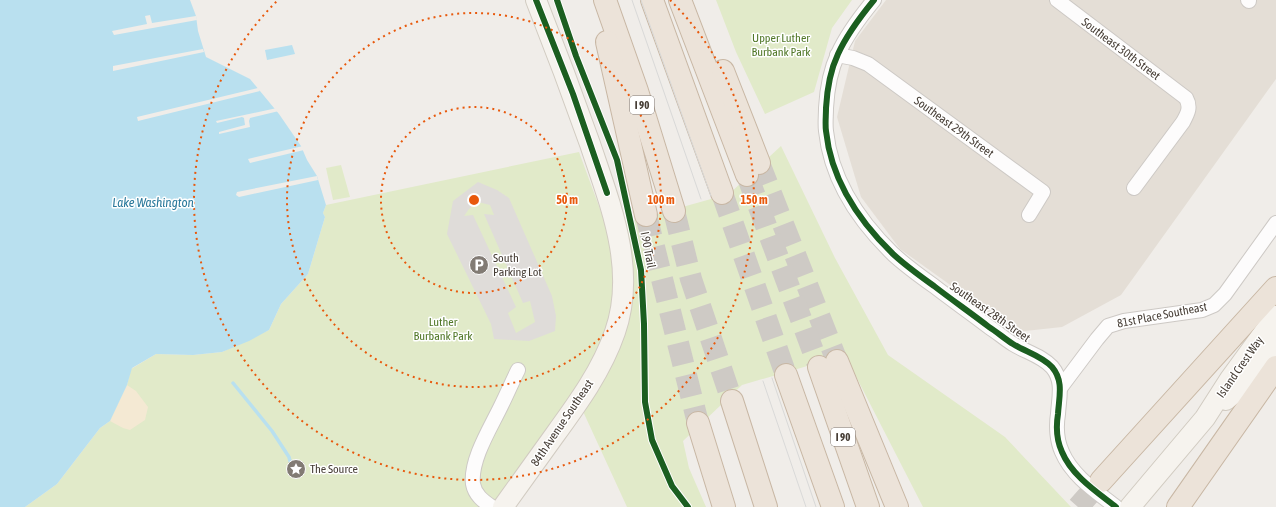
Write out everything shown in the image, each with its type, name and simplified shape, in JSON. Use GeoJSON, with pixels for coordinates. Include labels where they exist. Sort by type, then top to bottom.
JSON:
{"type":"FeatureCollection","features":[{"type":"Feature","properties":{"kind":"highway"},"geometry":{"type":"LineString","coordinates":[[598,0],[646,215]]}},
{"type":"Feature","properties":{"kind":"highway","name":"I 90"},"geometry":{"type":"LineString","coordinates":[[605,0],[637,91],[674,211]]}},
{"type":"Feature","properties":{"kind":"highway"},"geometry":{"type":"LineString","coordinates":[[652,0],[722,193]]}},
{"type":"Feature","properties":{"kind":"highway"},"geometry":{"type":"LineString","coordinates":[[680,0],[753,169],[693,0]]}},
{"type":"Feature","properties":{"kind":"highway"},"geometry":{"type":"LineString","coordinates":[[1101,481],[1276,288]]}},
{"type":"Feature","properties":{"kind":"highway","name":"I 90"},"geometry":{"type":"LineString","coordinates":[[868,507],[828,364],[897,507]]}},
{"type":"Feature","properties":{"kind":"highway"},"geometry":{"type":"LineString","coordinates":[[1178,507],[1276,367]]}},
{"type":"Feature","properties":{"kind":"highway"},"geometry":{"type":"LineString","coordinates":[[786,375],[833,507]]}},
{"type":"Feature","properties":{"kind":"highway"},"geometry":{"type":"LineString","coordinates":[[732,401],[764,499],[776,507]]}},
{"type":"Feature","properties":{"kind":"highway"},"geometry":{"type":"LineString","coordinates":[[1188,507],[1238,422]]}},
{"type":"Feature","properties":{"kind":"highway"},"geometry":{"type":"LineString","coordinates":[[698,423],[724,507]]}},
{"type":"Feature","properties":{"kind":"street","name":"84th Avenue Southeast"},"geometry":{"type":"LineString","coordinates":[[503,507],[586,392],[615,332],[622,307],[622,258],[618,231],[607,193],[573,94],[536,0]]}},
{"type":"Feature","properties":{"kind":"street"},"geometry":{"type":"LineString","coordinates":[[837,55],[857,22],[874,0]]}},
{"type":"Feature","properties":{"kind":"street","name":"Southeast 30th Street"},"geometry":{"type":"LineString","coordinates":[[1057,0],[1186,98],[1189,104],[1189,111],[1183,122],[1134,188]]}},
{"type":"Feature","properties":{"kind":"street","name":"Southeast 28th Street"},"geometry":{"type":"LineString","coordinates":[[837,55],[831,74],[827,95],[826,129],[829,153],[841,184],[852,205],[869,229],[910,269],[1013,344],[1041,358],[1051,366],[1057,374],[1061,387]]}},
{"type":"Feature","properties":{"kind":"street","name":"Southeast 29th Street"},"geometry":{"type":"LineString","coordinates":[[837,55],[853,58],[868,64],[1043,192],[1029,215]]}},
{"type":"Feature","properties":{"kind":"street","name":"81st Place Southeast"},"geometry":{"type":"LineString","coordinates":[[1061,387],[1108,326],[1124,321],[1202,310],[1214,305],[1225,294],[1276,223]]}},
{"type":"Feature","properties":{"kind":"street","name":"Island Crest Way"},"geometry":{"type":"LineString","coordinates":[[1130,507],[1205,418],[1230,379],[1276,316]]}},
{"type":"Feature","properties":{"kind":"street","name":"Island Crest Way"},"geometry":{"type":"LineString","coordinates":[[1205,418],[1240,388],[1276,342]]}},
{"type":"Feature","properties":{"kind":"street"},"geometry":{"type":"LineString","coordinates":[[492,507],[482,500],[476,492],[473,483],[476,461],[485,438],[518,370]]}},
{"type":"Feature","properties":{"kind":"street"},"geometry":{"type":"LineString","coordinates":[[1061,387],[1057,415],[1057,431],[1062,452],[1069,466],[1116,507]]}},
{"type":"Feature","properties":{"kind":"shaded area"},"geometry":{"type":"Polygon","coordinates":[[[886,0],[1276,0],[1276,79],[1121,295],[1062,327],[1016,332],[900,249],[861,197],[837,117],[855,41],[886,0]]]}},
{"type":"Feature","properties":{"kind":"shaded area","name":"South Parking Lot"},"geometry":{"type":"Polygon","coordinates":[[[478,182],[497,190],[509,198],[552,296],[556,316],[555,331],[529,341],[494,339],[491,324],[447,234],[453,201],[478,182]],[[478,202],[469,209],[464,216],[473,215],[516,307],[508,313],[516,333],[535,322],[530,301],[523,303],[484,214],[494,215],[490,205],[478,202]]]}},
{"type":"Feature","properties":{"kind":"green space","name":"Upper Luther Burbank Park"},"geometry":{"type":"Polygon","coordinates":[[[716,0],[852,0],[832,28],[814,92],[765,114],[736,52],[716,0]]]}},
{"type":"Feature","properties":{"kind":"green space","name":"Luther Burbank Park"},"geometry":{"type":"Polygon","coordinates":[[[781,146],[835,258],[888,355],[1005,437],[1071,507],[923,507],[845,355],[742,385],[683,441],[689,468],[706,507],[627,507],[575,394],[491,507],[25,507],[57,484],[100,428],[110,421],[127,385],[131,369],[156,354],[193,355],[222,352],[269,330],[281,304],[308,274],[325,217],[323,213],[326,205],[579,152],[607,228],[729,194],[781,146]]]}},
{"type":"Feature","properties":{"kind":"green space"},"geometry":{"type":"Polygon","coordinates":[[[341,165],[350,197],[333,200],[326,168],[341,165]]]}},
{"type":"Feature","properties":{"kind":"sand"},"geometry":{"type":"Polygon","coordinates":[[[127,385],[136,391],[148,407],[145,420],[130,430],[110,421],[127,385]]]}},
{"type":"Feature","properties":{"kind":"water","name":"Lake Washington"},"geometry":{"type":"Polygon","coordinates":[[[0,0],[190,0],[196,16],[198,31],[206,57],[250,79],[279,114],[301,146],[307,160],[317,176],[326,205],[323,213],[325,217],[308,274],[281,304],[269,330],[249,341],[222,352],[193,355],[156,354],[132,368],[127,385],[110,421],[100,428],[57,484],[25,507],[0,507],[0,0]]]}},
{"type":"Feature","properties":{"kind":"water"},"geometry":{"type":"Polygon","coordinates":[[[292,45],[295,54],[267,60],[265,50],[292,45]]]}},
{"type":"Feature","properties":{"kind":"pier"},"geometry":{"type":"Polygon","coordinates":[[[150,15],[152,23],[196,16],[197,20],[114,35],[112,31],[147,24],[145,16],[150,15]]]}},
{"type":"Feature","properties":{"kind":"pier"},"geometry":{"type":"Polygon","coordinates":[[[203,49],[204,52],[113,71],[113,66],[203,49]]]}},
{"type":"Feature","properties":{"kind":"pier"},"geometry":{"type":"Polygon","coordinates":[[[258,88],[260,91],[138,121],[137,117],[258,88]]]}},
{"type":"Feature","properties":{"kind":"pier"},"geometry":{"type":"Polygon","coordinates":[[[277,108],[279,111],[250,118],[250,127],[219,134],[219,132],[245,125],[244,118],[242,117],[217,123],[216,121],[277,108]]]}},
{"type":"Feature","properties":{"kind":"pier"},"geometry":{"type":"Polygon","coordinates":[[[303,146],[304,150],[250,163],[248,159],[303,146]]]}},
{"type":"Feature","properties":{"kind":"pier"},"geometry":{"type":"Polygon","coordinates":[[[317,176],[318,180],[239,197],[236,195],[237,192],[317,176]]]}},
{"type":"Feature","properties":{"kind":"waterway"},"geometry":{"type":"LineString","coordinates":[[233,383],[272,431],[289,457],[290,461],[300,467],[300,471],[297,475],[292,473],[291,470],[292,466],[294,465],[298,468],[298,472],[293,471],[293,468],[296,469]]}},
{"type":"Feature","properties":{"kind":"tunnel"},"geometry":{"type":"LineString","coordinates":[[759,163],[837,361]]}},
{"type":"Feature","properties":{"kind":"tunnel"},"geometry":{"type":"LineString","coordinates":[[747,175],[819,367]]}},
{"type":"Feature","properties":{"kind":"tunnel"},"geometry":{"type":"LineString","coordinates":[[722,193],[786,375]]}},
{"type":"Feature","properties":{"kind":"tunnel"},"geometry":{"type":"LineString","coordinates":[[674,211],[691,279],[732,401]]}},
{"type":"Feature","properties":{"kind":"tunnel"},"geometry":{"type":"LineString","coordinates":[[646,215],[698,423]]}},
{"type":"Feature","properties":{"kind":"tunnel"},"geometry":{"type":"LineString","coordinates":[[1078,507],[1101,481]]}},
{"type":"Feature","properties":{"kind":"tram line"},"geometry":{"type":"LineString","coordinates":[[632,0],[701,199]]}},
{"type":"Feature","properties":{"kind":"tram line"},"geometry":{"type":"LineString","coordinates":[[641,0],[711,196]]}},
{"type":"Feature","properties":{"kind":"tram line"},"geometry":{"type":"LineString","coordinates":[[772,378],[816,507]]}},
{"type":"Feature","properties":{"kind":"tram line"},"geometry":{"type":"LineString","coordinates":[[763,381],[806,507]]}},
{"type":"Feature","properties":{"kind":"cycle path"},"geometry":{"type":"LineString","coordinates":[[536,0],[573,94],[607,193]]}},
{"type":"Feature","properties":{"kind":"cycle path","name":"I 90 Trail"},"geometry":{"type":"LineString","coordinates":[[557,0],[576,56],[617,160],[641,270],[644,324],[645,402],[652,440],[672,486],[688,507]]}},
{"type":"Feature","properties":{"kind":"cycle path"},"geometry":{"type":"LineString","coordinates":[[874,0],[845,40],[835,60],[829,81],[826,108],[826,131],[829,149],[840,182],[858,213],[869,228],[893,254],[918,275],[1007,340],[1034,354],[1052,367],[1056,372],[1060,389],[1057,428],[1059,443],[1066,461],[1078,476],[1116,507]]}},
{"type":"Feature","properties":{"kind":"place","name":"South Parking Lot"},"geometry":{"type":"Point","coordinates":[479,265]}},
{"type":"Feature","properties":{"kind":"place","name":"The Source"},"geometry":{"type":"Point","coordinates":[296,469]}}]}
